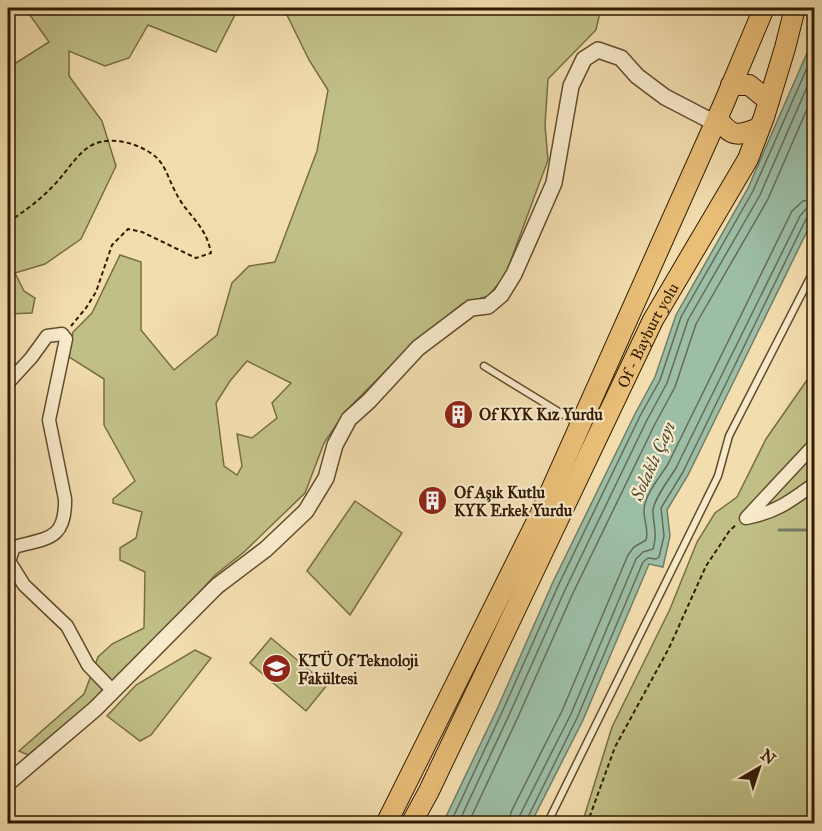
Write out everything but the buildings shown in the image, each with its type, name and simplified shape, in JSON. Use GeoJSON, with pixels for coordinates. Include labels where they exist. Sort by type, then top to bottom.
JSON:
{"type":"FeatureCollection","features":[{"type":"Feature","properties":{"kind":"highway","name":"Of - Bayburt yolu"},"geometry":{"type":"LineString","coordinates":[[386,824],[540,515],[764,8]]}},
{"type":"Feature","properties":{"kind":"highway","name":"Of - Bayburt yolu"},"geometry":{"type":"LineString","coordinates":[[411,824],[434,781],[653,320],[748,159],[769,101],[795,8]]}},
{"type":"Feature","properties":{"kind":"highway"},"geometry":{"type":"LineString","coordinates":[[731,85],[749,85],[769,101]]}},
{"type":"Feature","properties":{"kind":"highway"},"geometry":{"type":"LineString","coordinates":[[716,120],[727,131],[741,135],[759,128]]}},
{"type":"Feature","properties":{"kind":"street"},"geometry":{"type":"LineString","coordinates":[[8,783],[95,709],[217,586],[266,549],[306,511],[326,478],[335,445],[349,419],[418,348],[471,308],[488,306],[501,295],[514,274],[554,183],[571,86],[584,58],[598,50],[621,58],[637,76],[664,97],[716,120]]}},
{"type":"Feature","properties":{"kind":"street"},"geometry":{"type":"LineString","coordinates":[[8,383],[47,336],[62,334],[66,339],[49,420],[65,511],[60,526],[53,536],[42,541],[14,547],[9,561],[24,585],[67,627],[88,665],[113,691]]}},
{"type":"Feature","properties":{"kind":"street"},"geometry":{"type":"LineString","coordinates":[[746,518],[814,445]]}},
{"type":"Feature","properties":{"kind":"street"},"geometry":{"type":"LineString","coordinates":[[746,518],[766,514],[785,506],[814,484]]}},
{"type":"Feature","properties":{"kind":"lane"},"geometry":{"type":"LineString","coordinates":[[547,824],[718,476],[729,436],[814,270]]}},
{"type":"Feature","properties":{"kind":"lane"},"geometry":{"type":"LineString","coordinates":[[484,366],[580,425]]}},
{"type":"Feature","properties":{"kind":"path"},"geometry":{"type":"LineString","coordinates":[[8,222],[33,206],[56,184],[79,156],[94,144],[111,141],[139,146],[157,158],[183,206],[209,238],[211,253],[196,258],[152,236],[128,229],[112,245],[96,292],[91,300],[62,334]]}},
{"type":"Feature","properties":{"kind":"path"},"geometry":{"type":"LineString","coordinates":[[587,824],[615,747],[669,648],[706,566],[730,530],[746,518]]}},
{"type":"Feature","properties":{"kind":"shaded area"},"geometry":{"type":"Polygon","coordinates":[[[25,8],[241,8],[237,11],[216,52],[148,25],[129,58],[105,66],[69,51],[69,76],[102,121],[116,166],[81,239],[45,264],[15,273],[24,291],[35,298],[32,313],[8,314],[8,68],[49,42],[25,8]]]}},
{"type":"Feature","properties":{"kind":"shaded area"},"geometry":{"type":"Polygon","coordinates":[[[286,8],[601,8],[596,30],[548,79],[545,125],[548,160],[505,276],[488,296],[462,304],[406,350],[345,412],[324,443],[305,493],[244,552],[215,575],[94,701],[28,755],[19,751],[84,694],[98,657],[112,644],[144,628],[145,572],[120,560],[120,548],[136,538],[142,512],[113,503],[113,499],[135,481],[104,425],[104,379],[69,357],[73,332],[92,313],[120,255],[141,262],[141,330],[174,370],[217,335],[232,283],[249,266],[275,262],[317,151],[328,90],[309,60],[286,13],[286,8]],[[247,361],[230,381],[216,403],[224,466],[237,475],[242,466],[237,434],[252,438],[277,418],[272,403],[291,383],[247,361]]]}},
{"type":"Feature","properties":{"kind":"shaded area"},"geometry":{"type":"Polygon","coordinates":[[[814,370],[814,823],[582,824],[612,727],[670,609],[697,542],[715,513],[737,497],[766,439],[814,370]]]}},
{"type":"Feature","properties":{"kind":"shaded area"},"geometry":{"type":"Polygon","coordinates":[[[355,501],[402,533],[350,615],[307,571],[355,501]]]}},
{"type":"Feature","properties":{"kind":"shaded area"},"geometry":{"type":"Polygon","coordinates":[[[271,638],[327,685],[306,711],[250,663],[271,638]]]}},
{"type":"Feature","properties":{"kind":"shaded area"},"geometry":{"type":"Polygon","coordinates":[[[195,650],[211,658],[151,735],[140,741],[107,716],[136,685],[195,650]]]}},
{"type":"Feature","properties":{"kind":"water","name":"Solaklı Çayı"},"geometry":{"type":"Polygon","coordinates":[[[814,37],[814,217],[688,475],[667,510],[670,536],[663,567],[649,564],[583,720],[531,823],[443,823],[498,707],[552,584],[655,377],[676,315],[748,188],[814,37]]]}},
{"type":"Feature","properties":{"kind":"waterway"},"geometry":{"type":"LineString","coordinates":[[779,530],[814,530]]}},
{"type":"Feature","properties":{"kind":"place","name":"Of KYK Kız Yurdu"},"geometry":{"type":"Point","coordinates":[458,414]}},
{"type":"Feature","properties":{"kind":"place","name":"Of Aşık Kutlu KYK Erkek Yurdu"},"geometry":{"type":"Point","coordinates":[433,501]}},
{"type":"Feature","properties":{"kind":"place","name":"KTÜ Of Teknoloji Fakültesi"},"geometry":{"type":"Point","coordinates":[277,669]}}]}
